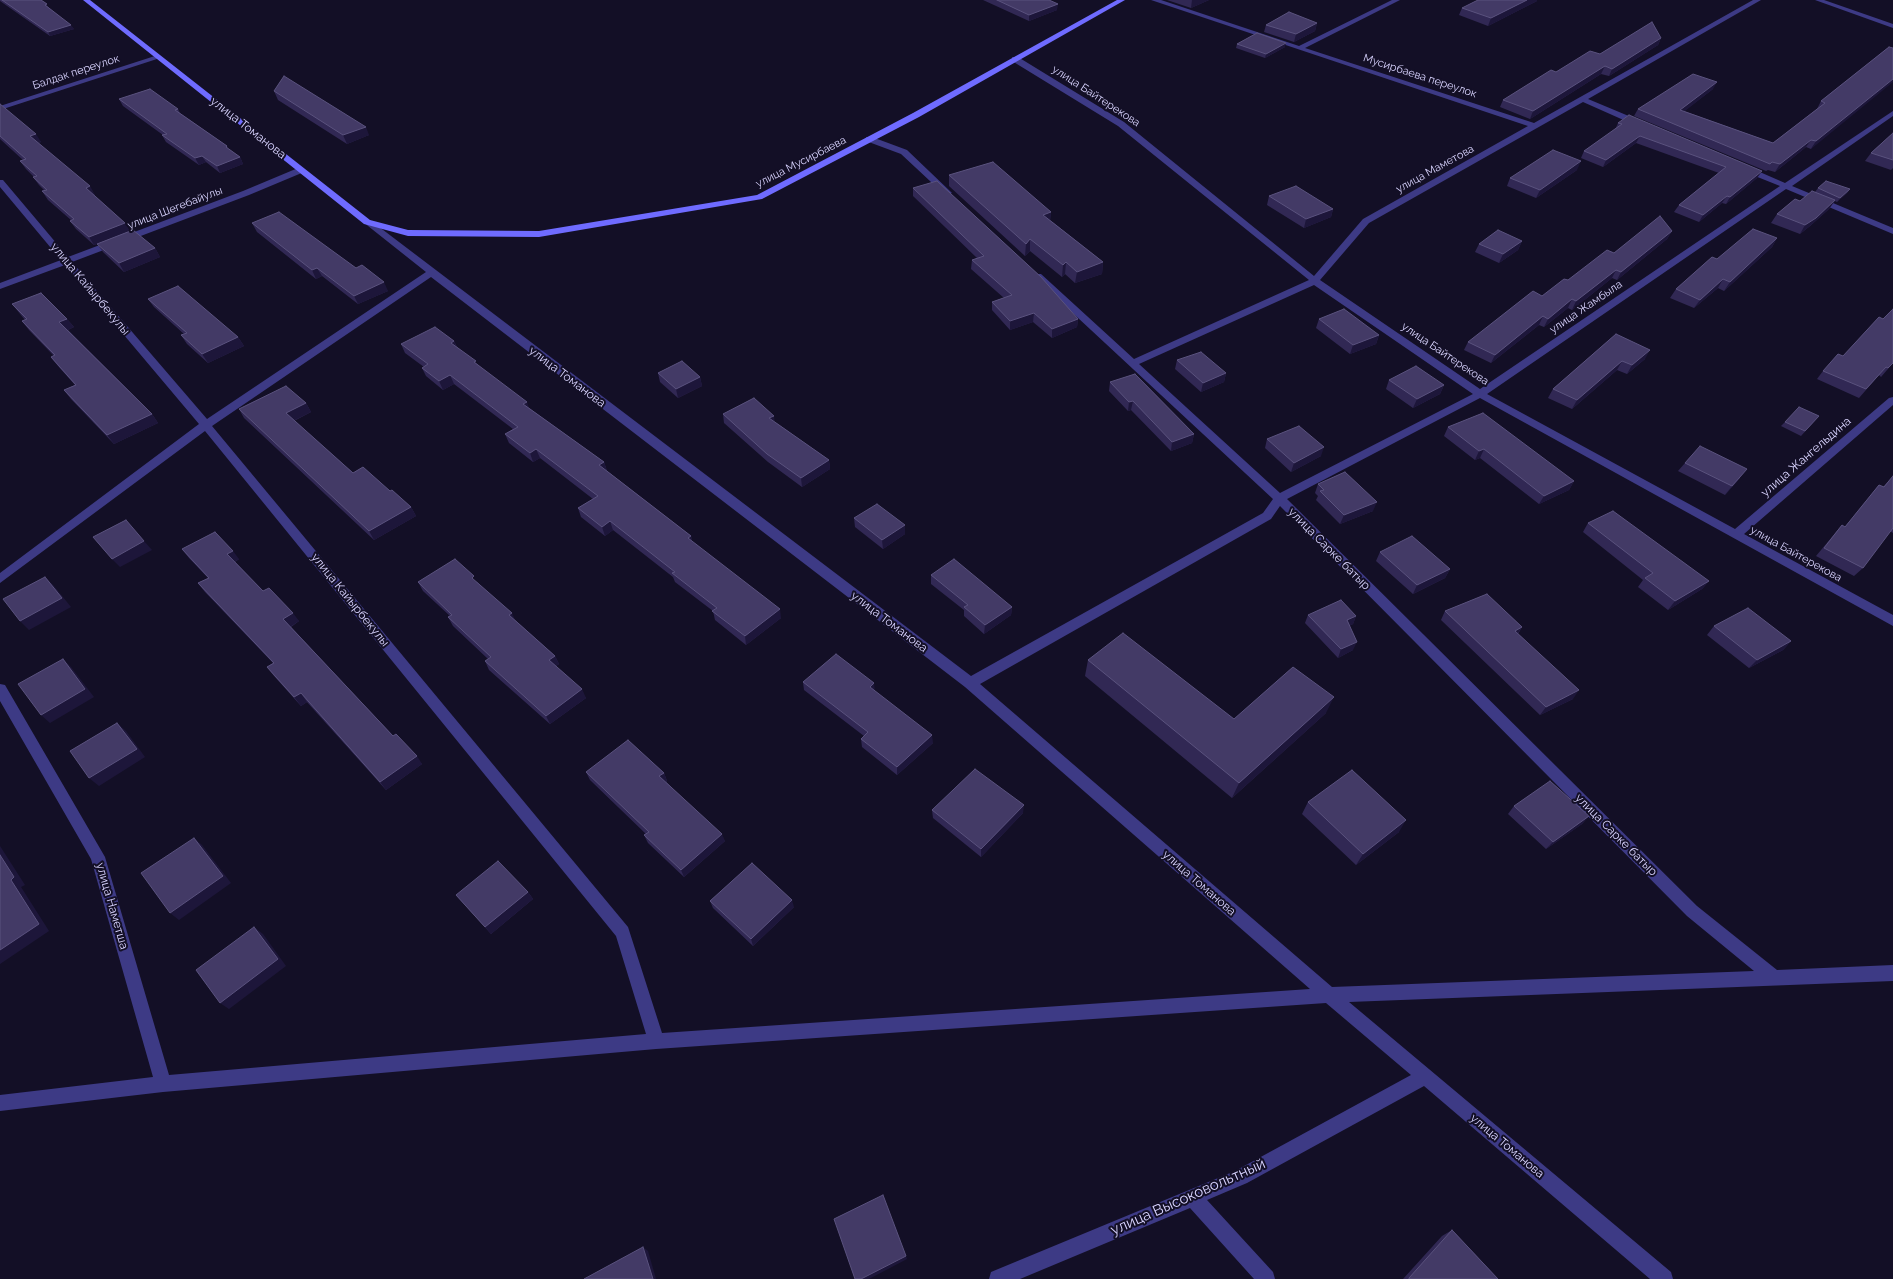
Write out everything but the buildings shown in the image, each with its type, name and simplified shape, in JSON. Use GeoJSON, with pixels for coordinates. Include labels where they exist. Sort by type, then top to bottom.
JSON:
{"type":"FeatureCollection","features":[{"type":"Feature","properties":{"kind":"street","name":"улица Томанова"},"geometry":{"type":"LineString","coordinates":[[86,0],[431,273],[970,684],[1329,996],[1664,1279]]}},
{"type":"Feature","properties":{"kind":"street","name":"улица Мусирбаева"},"geometry":{"type":"LineString","coordinates":[[367,222],[408,233],[539,234],[759,197],[1122,0]]}},
{"type":"Feature","properties":{"kind":"street","name":"Мусирбаева переулок"},"geometry":{"type":"LineString","coordinates":[[1154,0],[1535,126]]}},
{"type":"Feature","properties":{"kind":"street"},"geometry":{"type":"LineString","coordinates":[[1299,48],[1397,0]]}},
{"type":"Feature","properties":{"kind":"street","name":"улица Маметова"},"geometry":{"type":"LineString","coordinates":[[1132,363],[1315,281],[1366,221],[1758,0]]}},
{"type":"Feature","properties":{"kind":"street"},"geometry":{"type":"LineString","coordinates":[[1818,0],[1893,26]]}},
{"type":"Feature","properties":{"kind":"street","name":"Балдак переулок"},"geometry":{"type":"LineString","coordinates":[[0,108],[158,57]]}},
{"type":"Feature","properties":{"kind":"street","name":"улица Байтерекова"},"geometry":{"type":"LineString","coordinates":[[1015,59],[1121,124],[1315,281],[1480,394],[1893,621]]}},
{"type":"Feature","properties":{"kind":"street"},"geometry":{"type":"LineString","coordinates":[[1583,99],[1644,125]]}},
{"type":"Feature","properties":{"kind":"street","name":"улица Жамбыла"},"geometry":{"type":"LineString","coordinates":[[1279,498],[1480,394],[1893,113]]}},
{"type":"Feature","properties":{"kind":"street"},"geometry":{"type":"LineString","coordinates":[[869,139],[904,152],[954,198]]}},
{"type":"Feature","properties":{"kind":"street"},"geometry":{"type":"LineString","coordinates":[[1732,164],[1893,231]]}},
{"type":"Feature","properties":{"kind":"street","name":"улица Шегебайулы"},"geometry":{"type":"LineString","coordinates":[[0,286],[246,193],[301,170]]}},
{"type":"Feature","properties":{"kind":"street","name":"улица Кайырбекулы"},"geometry":{"type":"LineString","coordinates":[[0,182],[206,425],[623,932],[656,1041]]}},
{"type":"Feature","properties":{"kind":"street","name":"улица Сарке батыр"},"geometry":{"type":"LineString","coordinates":[[1032,271],[1279,498],[1692,911],[1774,978]]}},
{"type":"Feature","properties":{"kind":"street"},"geometry":{"type":"LineString","coordinates":[[0,579],[206,425],[431,273]]}},
{"type":"Feature","properties":{"kind":"street","name":"улица Жангельдина"},"geometry":{"type":"LineString","coordinates":[[1736,535],[1893,400]]}},
{"type":"Feature","properties":{"kind":"street"},"geometry":{"type":"LineString","coordinates":[[970,684],[1266,516],[1279,498]]}},
{"type":"Feature","properties":{"kind":"street","name":"улица Наметша"},"geometry":{"type":"LineString","coordinates":[[0,689],[98,857],[163,1084]]}},
{"type":"Feature","properties":{"kind":"street"},"geometry":{"type":"LineString","coordinates":[[0,1103],[163,1084],[656,1041],[1329,996],[1893,972]]}},
{"type":"Feature","properties":{"kind":"street","name":"улица Высоковольтный"},"geometry":{"type":"LineString","coordinates":[[998,1279],[1240,1177],[1425,1076]]}},
{"type":"Feature","properties":{"kind":"street"},"geometry":{"type":"LineString","coordinates":[[1192,1197],[1266,1279]]}}]}
